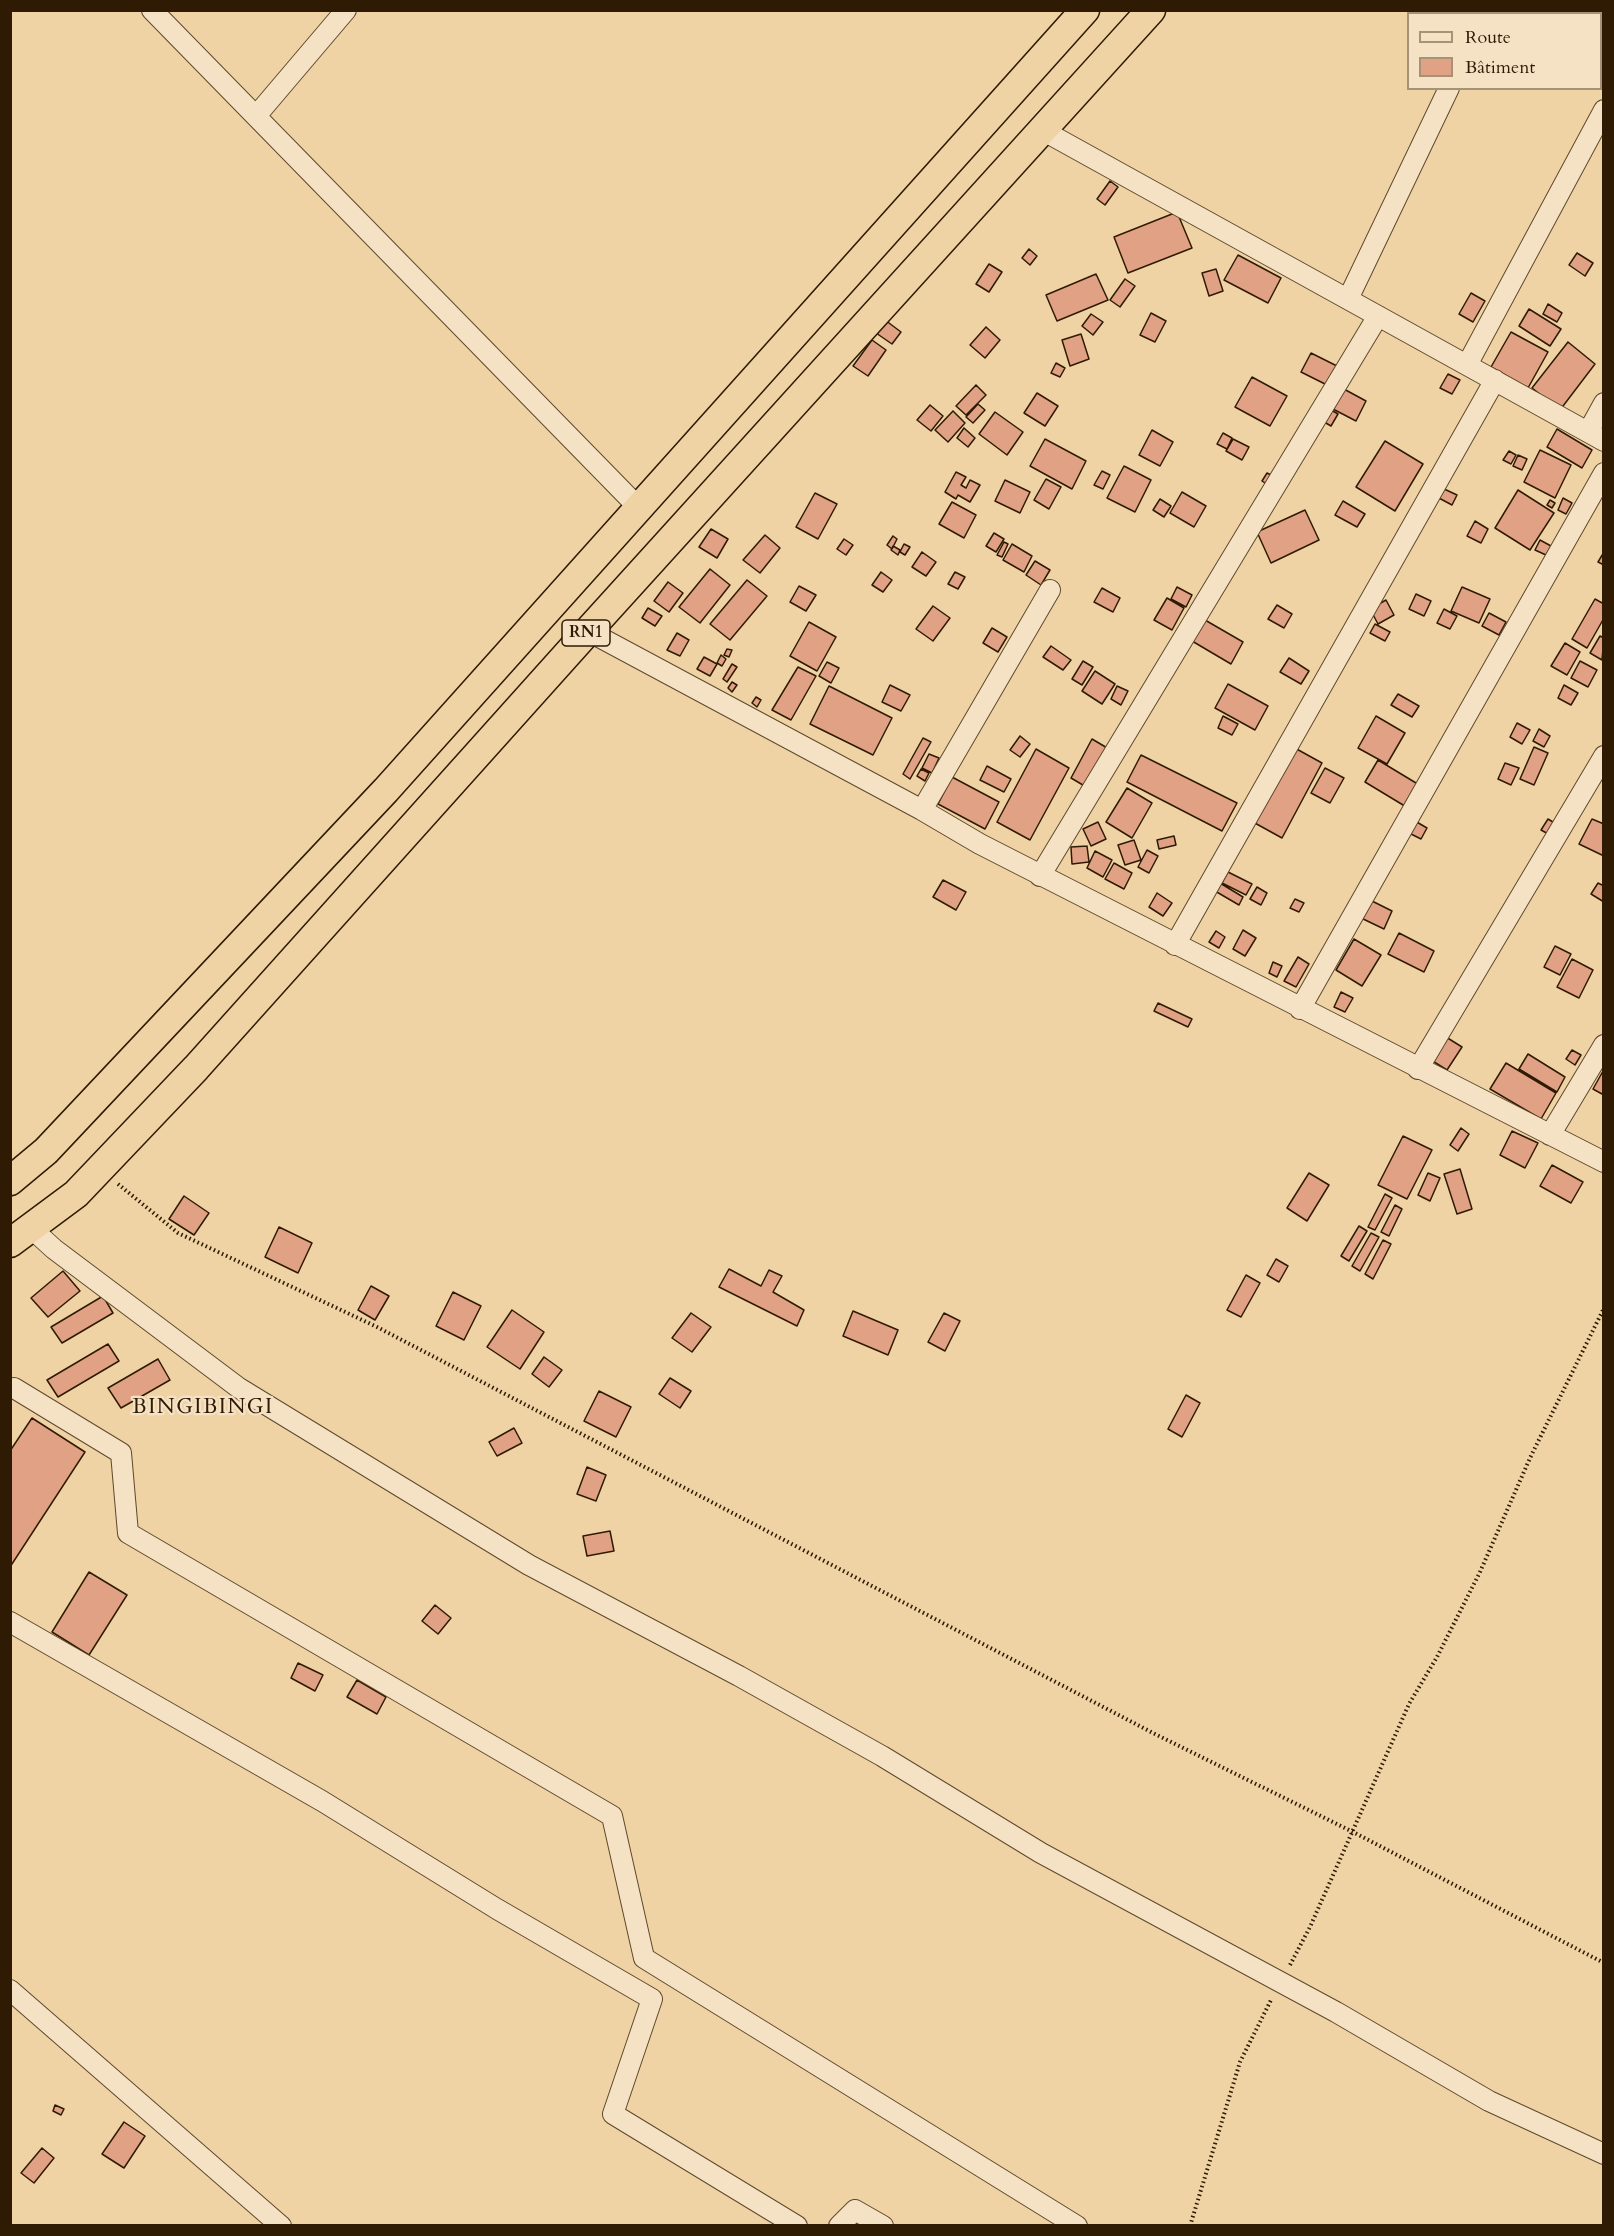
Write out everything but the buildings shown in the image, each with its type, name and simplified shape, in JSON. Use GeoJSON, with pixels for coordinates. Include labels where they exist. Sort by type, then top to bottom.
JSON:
{"type":"FeatureCollection","features":[{"type":"Feature","properties":{"kind":"highway","name":"RN1"},"geometry":{"type":"LineString","coordinates":[[10,1181],[46,1151],[386,790],[1085,10]]}},
{"type":"Feature","properties":{"kind":"highway","name":"RN1"},"geometry":{"type":"LineString","coordinates":[[21,1236],[76,1194],[196,1068],[1150,10]]}},
{"type":"Feature","properties":{"kind":"street"},"geometry":{"type":"LineString","coordinates":[[152,10],[639,508]]}},
{"type":"Feature","properties":{"kind":"street"},"geometry":{"type":"LineString","coordinates":[[256,116],[346,10]]}},
{"type":"Feature","properties":{"kind":"street"},"geometry":{"type":"LineString","coordinates":[[1348,299],[1448,90]]}},
{"type":"Feature","properties":{"kind":"street"},"geometry":{"type":"LineString","coordinates":[[1467,365],[1604,110]]}},
{"type":"Feature","properties":{"kind":"street"},"geometry":{"type":"LineString","coordinates":[[1042,130],[1596,436],[1604,404]]}},
{"type":"Feature","properties":{"kind":"street"},"geometry":{"type":"LineString","coordinates":[[1040,876],[1378,316]]}},
{"type":"Feature","properties":{"kind":"street"},"geometry":{"type":"LineString","coordinates":[[1175,945],[1495,381]]}},
{"type":"Feature","properties":{"kind":"street"},"geometry":{"type":"LineString","coordinates":[[1300,1009],[1604,473]]}},
{"type":"Feature","properties":{"kind":"street"},"geometry":{"type":"LineString","coordinates":[[922,810],[1050,590]]}},
{"type":"Feature","properties":{"kind":"street"},"geometry":{"type":"LineString","coordinates":[[588,631],[1040,876],[1604,1162]]}},
{"type":"Feature","properties":{"kind":"street"},"geometry":{"type":"LineString","coordinates":[[1418,1069],[1604,756]]}},
{"type":"Feature","properties":{"kind":"street"},"geometry":{"type":"LineString","coordinates":[[1550,1135],[1604,1045]]}},
{"type":"Feature","properties":{"kind":"street"},"geometry":{"type":"LineString","coordinates":[[21,1236],[54,1248],[239,1388],[529,1565],[882,1756],[1041,1853],[1336,2012],[1489,2101],[1604,2154]]}},
{"type":"Feature","properties":{"kind":"street"},"geometry":{"type":"LineString","coordinates":[[14,1388],[121,1453],[128,1533],[612,1816],[644,1958],[1077,2226]]}},
{"type":"Feature","properties":{"kind":"street"},"geometry":{"type":"LineString","coordinates":[[10,1622],[322,1801],[497,1909],[652,1999],[613,2114],[796,2226]]}},
{"type":"Feature","properties":{"kind":"street"},"geometry":{"type":"LineString","coordinates":[[10,1990],[281,2226]]}},
{"type":"Feature","properties":{"kind":"street"},"geometry":{"type":"LineString","coordinates":[[839,2226],[855,2210],[883,2226]]}},
{"type":"Feature","properties":{"kind":"path"},"geometry":{"type":"LineString","coordinates":[[100,1168],[178,1233],[377,1327],[1142,1727],[1353,1832],[1604,1963]]}},
{"type":"Feature","properties":{"kind":"path"},"geometry":{"type":"LineString","coordinates":[[1190,2226],[1240,2062],[1310,1927],[1409,1704],[1437,1657],[1480,1572],[1530,1458],[1604,1308]]}},
{"type":"Feature","properties":{"kind":"district","name":"BINGIBINGI"},"geometry":{"type":"Point","coordinates":[203,1408]}}]}
